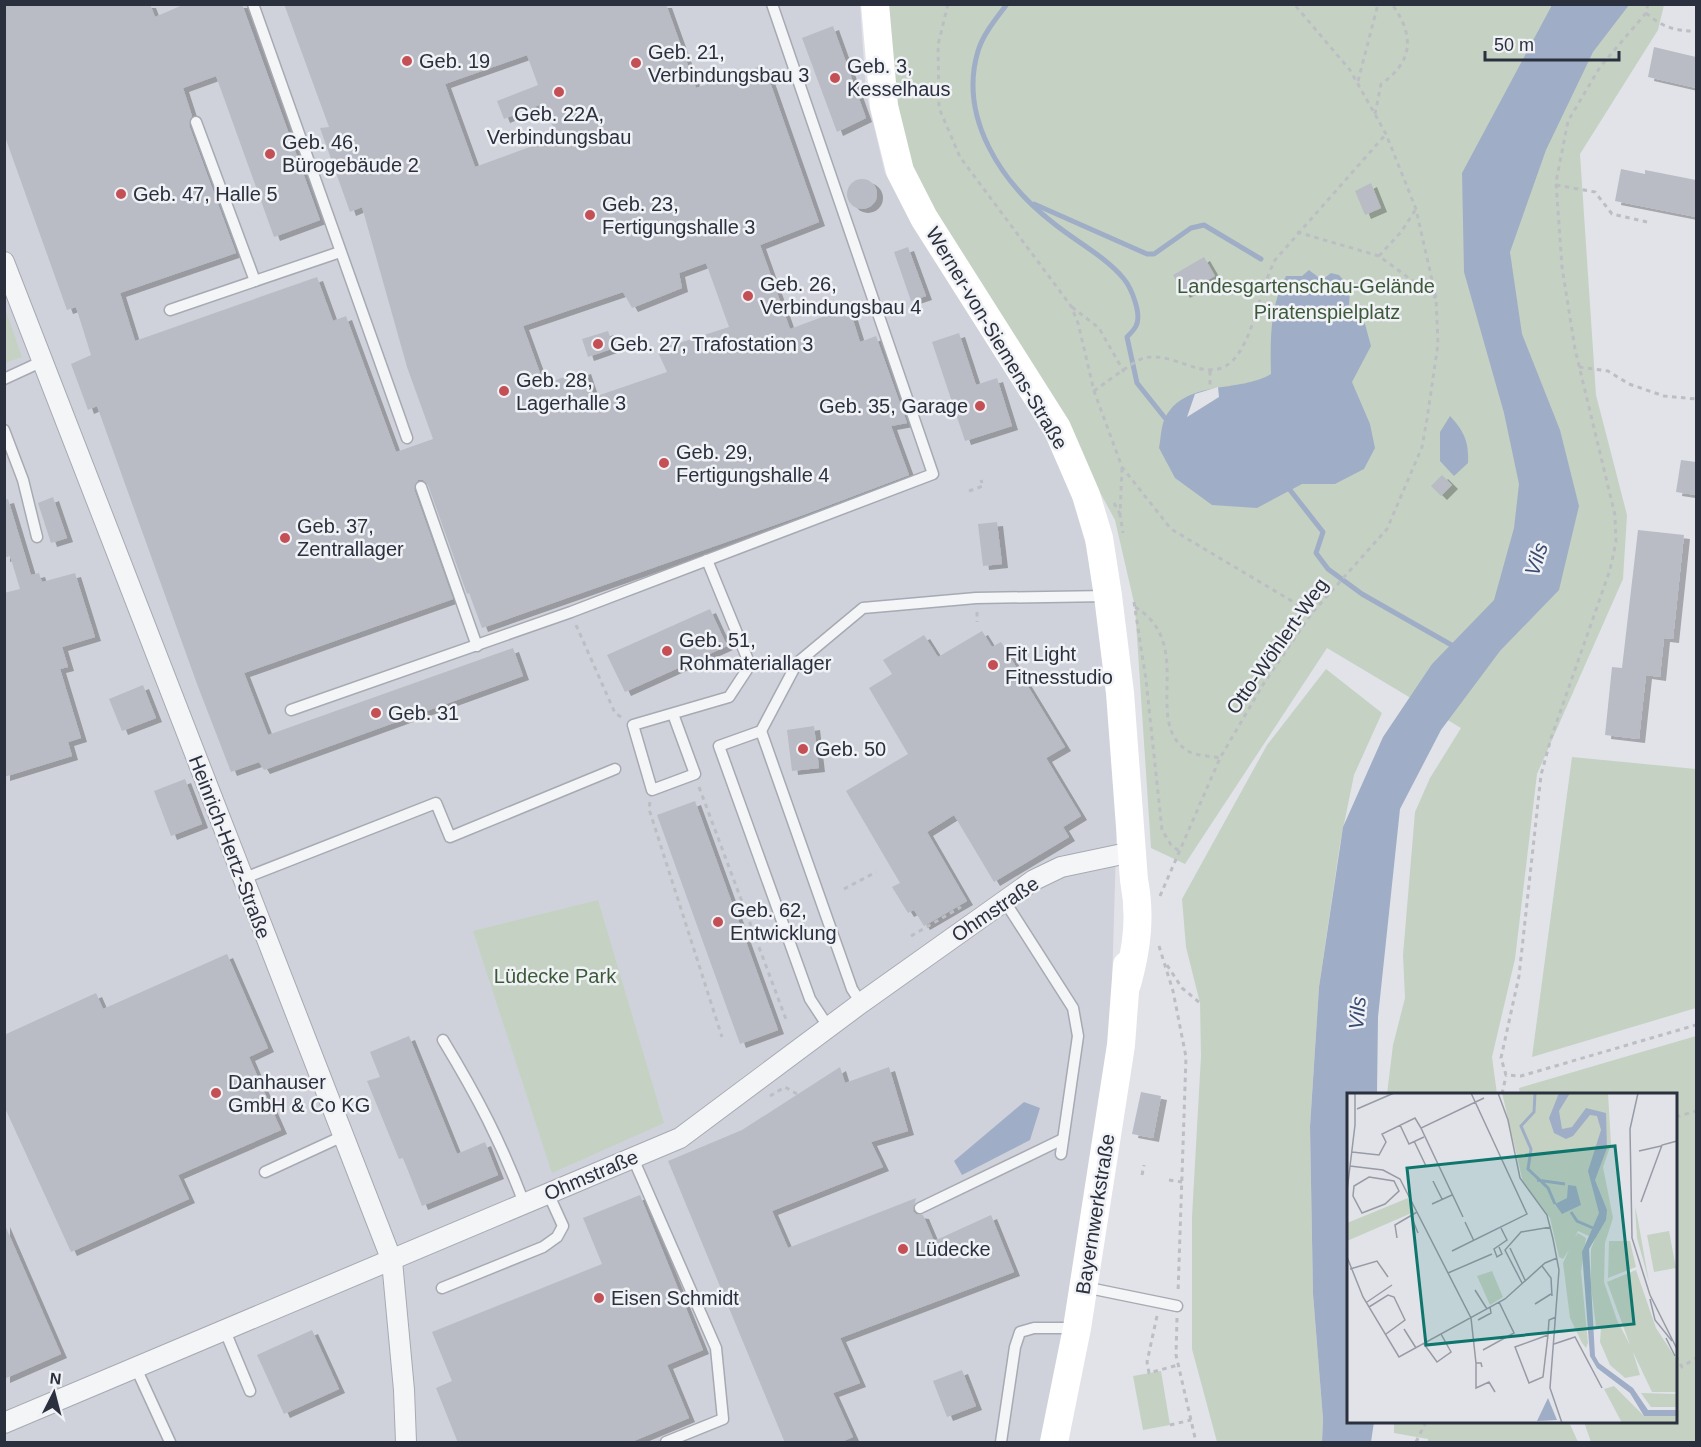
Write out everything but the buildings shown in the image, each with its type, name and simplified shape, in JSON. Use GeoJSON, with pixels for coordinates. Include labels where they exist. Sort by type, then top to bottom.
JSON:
{"type":"FeatureCollection","features":[{"type":"Feature","properties":{"kind":"street","name":"Werner-von-Siemens-Straße"},"geometry":{"type":"LineString","coordinates":[[875,4],[884,106],[900,171],[924,218],[1057,428],[1086,495],[1121,596],[1120,693],[1133,866]]}},
{"type":"Feature","properties":{"kind":"street","name":"Heinrich-Hertz-Straße"},"geometry":{"type":"LineString","coordinates":[[4,262],[392,1261],[404,1390],[406,1443]]}},
{"type":"Feature","properties":{"kind":"street","name":"Ohmstraße"},"geometry":{"type":"LineString","coordinates":[[4,1423],[392,1261],[632,1156],[680,1138],[861,1003],[1034,880],[1061,867],[1133,866]]}},
{"type":"Feature","properties":{"kind":"street","name":"Bayernwerkstraße"},"geometry":{"type":"LineString","coordinates":[[1054,1443],[1084,1287],[1119,1056],[1127,984],[1137,946],[1138,906],[1133,866]]}},
{"type":"Feature","properties":{"kind":"lane"},"geometry":{"type":"LineString","coordinates":[[253,4],[407,438]]}},
{"type":"Feature","properties":{"kind":"lane"},"geometry":{"type":"LineString","coordinates":[[291,710],[477,646],[933,474],[772,4]]}},
{"type":"Feature","properties":{"kind":"lane"},"geometry":{"type":"LineString","coordinates":[[196,122],[255,281]]}},
{"type":"Feature","properties":{"kind":"lane"},"geometry":{"type":"LineString","coordinates":[[170,310],[340,252]]}},
{"type":"Feature","properties":{"kind":"lane"},"geometry":{"type":"LineString","coordinates":[[4,379],[43,361]]}},
{"type":"Feature","properties":{"kind":"lane"},"geometry":{"type":"LineString","coordinates":[[4,430],[23,480],[37,537]]}},
{"type":"Feature","properties":{"kind":"lane"},"geometry":{"type":"LineString","coordinates":[[421,487],[477,646]]}},
{"type":"Feature","properties":{"kind":"lane"},"geometry":{"type":"LineString","coordinates":[[673,714],[695,774],[652,790],[633,725],[729,698],[750,665],[706,560]]}},
{"type":"Feature","properties":{"kind":"lane"},"geometry":{"type":"LineString","coordinates":[[830,1028],[810,999],[719,746],[761,731],[797,663],[863,608],[976,598],[1121,596]]}},
{"type":"Feature","properties":{"kind":"lane"},"geometry":{"type":"LineString","coordinates":[[761,731],[852,989],[861,1003]]}},
{"type":"Feature","properties":{"kind":"lane"},"geometry":{"type":"LineString","coordinates":[[242,879],[436,803],[450,837],[615,768]]}},
{"type":"Feature","properties":{"kind":"lane"},"geometry":{"type":"LineString","coordinates":[[1004,900],[1073,1008],[1078,1036],[1061,1154]]}},
{"type":"Feature","properties":{"kind":"lane"},"geometry":{"type":"LineString","coordinates":[[443,1040],[478,1097],[500,1142],[524,1203]]}},
{"type":"Feature","properties":{"kind":"lane"},"geometry":{"type":"LineString","coordinates":[[265,1172],[343,1136]]}},
{"type":"Feature","properties":{"kind":"lane"},"geometry":{"type":"LineString","coordinates":[[920,1208],[1063,1139]]}},
{"type":"Feature","properties":{"kind":"lane"},"geometry":{"type":"LineString","coordinates":[[632,1156],[716,1348],[723,1419],[666,1443]]}},
{"type":"Feature","properties":{"kind":"lane"},"geometry":{"type":"LineString","coordinates":[[442,1288],[543,1247],[557,1237],[563,1226],[548,1193]]}},
{"type":"Feature","properties":{"kind":"lane"},"geometry":{"type":"LineString","coordinates":[[1084,1287],[1178,1306]]}},
{"type":"Feature","properties":{"kind":"lane"},"geometry":{"type":"LineString","coordinates":[[1001,1443],[1015,1347],[1020,1332],[1034,1328],[1077,1328]]}},
{"type":"Feature","properties":{"kind":"lane"},"geometry":{"type":"LineString","coordinates":[[225,1331],[249,1391]]}},
{"type":"Feature","properties":{"kind":"lane"},"geometry":{"type":"LineString","coordinates":[[136,1368],[171,1443]]}},
{"type":"Feature","properties":{"kind":"path"},"geometry":{"type":"LineString","coordinates":[[948,4],[938,45],[939,108],[960,157],[1071,306],[1078,323],[1094,391],[1122,466],[1170,528],[1312,614]]}},
{"type":"Feature","properties":{"kind":"path","name":"Otto-Wöhlert-Weg"},"geometry":{"type":"LineString","coordinates":[[1157,903],[1220,758],[1264,683],[1312,614],[1387,529],[1422,447],[1438,344],[1436,298],[1416,209],[1386,134],[1350,70],[1294,4]]}},
{"type":"Feature","properties":{"kind":"path"},"geometry":{"type":"LineString","coordinates":[[1300,11],[1302,4]]}},
{"type":"Feature","properties":{"kind":"path"},"geometry":{"type":"LineString","coordinates":[[1357,83],[1378,4]]}},
{"type":"Feature","properties":{"kind":"path"},"geometry":{"type":"LineString","coordinates":[[1375,115],[1381,84],[1396,73],[1406,60],[1408,39],[1400,15],[1392,4]]}},
{"type":"Feature","properties":{"kind":"path"},"geometry":{"type":"LineString","coordinates":[[1503,1093],[1506,1075],[1501,1058],[1519,976],[1541,775],[1551,738],[1610,570],[1616,542],[1615,515],[1579,367],[1562,267],[1556,185],[1568,121],[1600,67],[1646,13],[1648,4]]}},
{"type":"Feature","properties":{"kind":"path"},"geometry":{"type":"LineString","coordinates":[[1646,13],[1660,25],[1681,31],[1696,31]]}},
{"type":"Feature","properties":{"kind":"path"},"geometry":{"type":"LineString","coordinates":[[1094,391],[1136,362],[1148,357],[1210,371],[1233,360],[1244,346],[1264,282],[1275,260],[1297,232],[1386,134]]}},
{"type":"Feature","properties":{"kind":"path"},"geometry":{"type":"LineString","coordinates":[[1556,185],[1595,192],[1612,214],[1647,222]]}},
{"type":"Feature","properties":{"kind":"path"},"geometry":{"type":"LineString","coordinates":[[1379,256],[1401,232],[1416,209]]}},
{"type":"Feature","properties":{"kind":"path"},"geometry":{"type":"LineString","coordinates":[[1297,232],[1379,256],[1436,298]]}},
{"type":"Feature","properties":{"kind":"path"},"geometry":{"type":"LineString","coordinates":[[1071,306],[1099,328],[1125,371]]}},
{"type":"Feature","properties":{"kind":"path"},"geometry":{"type":"LineString","coordinates":[[1579,367],[1608,371],[1629,384],[1664,396],[1696,399]]}},
{"type":"Feature","properties":{"kind":"path"},"geometry":{"type":"LineString","coordinates":[[1210,371],[1210,388]]}},
{"type":"Feature","properties":{"kind":"path"},"geometry":{"type":"LineString","coordinates":[[1122,466],[1120,514],[1124,538]]}},
{"type":"Feature","properties":{"kind":"path"},"geometry":{"type":"LineString","coordinates":[[969,491],[983,486],[981,480]]}},
{"type":"Feature","properties":{"kind":"path"},"geometry":{"type":"LineString","coordinates":[[1121,596],[1149,616],[1161,633],[1168,665],[1166,704],[1172,732],[1189,752],[1220,758]]}},
{"type":"Feature","properties":{"kind":"path"},"geometry":{"type":"LineString","coordinates":[[1135,607],[1162,830],[1171,845],[1180,852]]}},
{"type":"Feature","properties":{"kind":"path"},"geometry":{"type":"LineString","coordinates":[[579,630],[615,713],[633,725]]}},
{"type":"Feature","properties":{"kind":"path"},"geometry":{"type":"LineString","coordinates":[[695,774],[787,1022]]}},
{"type":"Feature","properties":{"kind":"path"},"geometry":{"type":"LineString","coordinates":[[652,790],[649,809],[722,1037]]}},
{"type":"Feature","properties":{"kind":"path"},"geometry":{"type":"LineString","coordinates":[[844,889],[876,872]]}},
{"type":"Feature","properties":{"kind":"path"},"geometry":{"type":"LineString","coordinates":[[911,936],[970,902]]}},
{"type":"Feature","properties":{"kind":"path"},"geometry":{"type":"LineString","coordinates":[[1157,938],[1173,991],[1186,1057],[1176,1355],[1196,1443]]}},
{"type":"Feature","properties":{"kind":"path"},"geometry":{"type":"LineString","coordinates":[[1164,961],[1182,988],[1200,1003]]}},
{"type":"Feature","properties":{"kind":"path"},"geometry":{"type":"LineString","coordinates":[[1506,1075],[1521,1076],[1696,1025]]}},
{"type":"Feature","properties":{"kind":"path"},"geometry":{"type":"LineString","coordinates":[[1677,1117],[1696,1111]]}},
{"type":"Feature","properties":{"kind":"path"},"geometry":{"type":"LineString","coordinates":[[1142,1175],[1144,1165]]}},
{"type":"Feature","properties":{"kind":"path"},"geometry":{"type":"LineString","coordinates":[[1169,1180],[1182,1182]]}},
{"type":"Feature","properties":{"kind":"path"},"geometry":{"type":"LineString","coordinates":[[1162,1302],[1150,1343],[1147,1362],[1149,1373],[1179,1365]]}},
{"type":"Feature","properties":{"kind":"path"},"geometry":{"type":"LineString","coordinates":[[1677,1358],[1682,1367],[1696,1358]]}},
{"type":"Feature","properties":{"kind":"path"},"geometry":{"type":"LineString","coordinates":[[1170,1425],[1191,1420]]}},
{"type":"Feature","properties":{"kind":"path"},"geometry":{"type":"LineString","coordinates":[[1416,1443],[1426,1423]]}},
{"type":"Feature","properties":{"kind":"shaded area"},"geometry":{"type":"Polygon","coordinates":[[[5,5],[860,5],[866,93],[885,173],[1053,431],[1098,587],[1117,813],[1110,1053],[1046,1442],[5,1442],[5,5]]]}},
{"type":"Feature","properties":{"kind":"green space","name":"Landesgartenschau-Gelände"},"geometry":{"type":"Polygon","coordinates":[[[880,5],[1664,5],[1658,30],[1580,154],[1596,395],[1627,515],[1623,579],[1537,774],[1515,959],[1492,1057],[1497,1093],[1387,1093],[1393,1045],[1405,998],[1403,955],[1415,812],[1430,778],[1461,728],[1327,648],[1185,864],[1151,848],[1135,607],[1115,520],[1063,424],[926,211],[904,139],[880,5]]]}},
{"type":"Feature","properties":{"kind":"green space"},"geometry":{"type":"Polygon","coordinates":[[[5,308],[22,357],[4,363],[5,308]]]}},
{"type":"Feature","properties":{"kind":"green space"},"geometry":{"type":"Polygon","coordinates":[[[1326,669],[1382,713],[1354,775],[1340,844],[1319,987],[1310,1127],[1313,1294],[1323,1419],[1322,1442],[1217,1442],[1192,1349],[1192,1217],[1201,1056],[1200,1003],[1186,947],[1182,899],[1267,745],[1326,669]]]}},
{"type":"Feature","properties":{"kind":"green space"},"geometry":{"type":"Polygon","coordinates":[[[1572,757],[1696,769],[1696,1008],[1532,1057],[1572,757]]]}},
{"type":"Feature","properties":{"kind":"green space","name":"Lüdecke Park"},"geometry":{"type":"Polygon","coordinates":[[[598,900],[664,1123],[552,1173],[473,931],[598,900]]]}},
{"type":"Feature","properties":{"kind":"green space"},"geometry":{"type":"Polygon","coordinates":[[[1696,1036],[1696,1442],[1591,1442],[1584,1423],[1677,1423],[1677,1093],[1520,1093],[1519,1088],[1696,1036]]]}},
{"type":"Feature","properties":{"kind":"green space"},"geometry":{"type":"Polygon","coordinates":[[[1161,1371],[1170,1425],[1143,1430],[1133,1376],[1161,1371]]]}},
{"type":"Feature","properties":{"kind":"green space"},"geometry":{"type":"Polygon","coordinates":[[[1394,1423],[1569,1423],[1578,1442],[1428,1442],[1428,1439],[1394,1433],[1394,1423]]]}},
{"type":"Feature","properties":{"kind":"water","name":"Vils"},"geometry":{"type":"Polygon","coordinates":[[[1552,5],[1629,5],[1593,52],[1546,150],[1510,252],[1522,334],[1560,430],[1579,506],[1559,590],[1500,651],[1441,730],[1400,809],[1378,1017],[1377,1093],[1347,1093],[1347,1423],[1374,1423],[1371,1442],[1322,1442],[1323,1419],[1313,1294],[1310,1127],[1319,987],[1343,827],[1383,737],[1432,664],[1494,600],[1514,528],[1519,484],[1504,413],[1464,272],[1462,173],[1552,5]]]}},
{"type":"Feature","properties":{"kind":"water"},"geometry":{"type":"Polygon","coordinates":[[[1309,270],[1322,280],[1331,273],[1339,275],[1350,287],[1349,307],[1365,324],[1371,346],[1352,382],[1370,424],[1375,448],[1364,469],[1335,484],[1302,484],[1257,508],[1212,505],[1175,478],[1159,448],[1164,419],[1176,404],[1187,396],[1200,391],[1258,380],[1271,374],[1272,324],[1281,287],[1286,276],[1302,276],[1309,270]]]}},
{"type":"Feature","properties":{"kind":"water"},"geometry":{"type":"Polygon","coordinates":[[[1450,416],[1465,437],[1468,456],[1468,463],[1454,476],[1440,461],[1440,432],[1450,416]]]}},
{"type":"Feature","properties":{"kind":"water"},"geometry":{"type":"Polygon","coordinates":[[[1024,1102],[1040,1108],[1030,1140],[962,1175],[954,1161],[1024,1102]]]}},
{"type":"Feature","properties":{"kind":"pier"},"geometry":{"type":"Polygon","coordinates":[[[1218,387],[1219,397],[1187,417],[1195,394],[1218,387]]]}},
{"type":"Feature","properties":{"kind":"waterway"},"geometry":{"type":"LineString","coordinates":[[1007,4],[986,33],[978,51],[973,76],[974,100],[979,124],[1001,168],[1017,188],[1052,222],[1108,263],[1127,283],[1138,315],[1136,326],[1127,337],[1137,383],[1165,418]]}},
{"type":"Feature","properties":{"kind":"waterway"},"geometry":{"type":"LineString","coordinates":[[1034,204],[1147,254],[1154,254],[1191,228],[1204,225],[1261,259]]}},
{"type":"Feature","properties":{"kind":"waterway"},"geometry":{"type":"LineString","coordinates":[[1290,490],[1323,532],[1316,553],[1328,569],[1362,594],[1455,647]]}},
{"type":"Feature","properties":{"kind":"place","name":"Geb. 19"},"geometry":{"type":"Point","coordinates":[407,61]}},
{"type":"Feature","properties":{"kind":"place","name":"Geb. 21, Verbindungsbau 3"},"geometry":{"type":"Point","coordinates":[636,63]}},
{"type":"Feature","properties":{"kind":"place","name":"Geb. 3, Kesselhaus"},"geometry":{"type":"Point","coordinates":[835,78]}},
{"type":"Feature","properties":{"kind":"place","name":"Geb. 22A, Verbindungsbau"},"geometry":{"type":"Point","coordinates":[559,92]}},
{"type":"Feature","properties":{"kind":"place","name":"Geb. 46, Bürogebäude 2"},"geometry":{"type":"Point","coordinates":[270,154]}},
{"type":"Feature","properties":{"kind":"place","name":"Geb. 47, Halle 5"},"geometry":{"type":"Point","coordinates":[121,194]}},
{"type":"Feature","properties":{"kind":"place","name":"Geb. 23, Fertigungshalle 3"},"geometry":{"type":"Point","coordinates":[590,215]}},
{"type":"Feature","properties":{"kind":"place","name":"Geb. 26, Verbindungsbau 4"},"geometry":{"type":"Point","coordinates":[748,296]}},
{"type":"Feature","properties":{"kind":"place","name":"Geb. 27, Trafostation 3"},"geometry":{"type":"Point","coordinates":[598,344]}},
{"type":"Feature","properties":{"kind":"place","name":"Geb. 28, Lagerhalle 3"},"geometry":{"type":"Point","coordinates":[504,391]}},
{"type":"Feature","properties":{"kind":"place","name":"Geb. 35, Garage"},"geometry":{"type":"Point","coordinates":[980,406]}},
{"type":"Feature","properties":{"kind":"place","name":"Geb. 29, Fertigungshalle 4"},"geometry":{"type":"Point","coordinates":[664,463]}},
{"type":"Feature","properties":{"kind":"place","name":"Geb. 37, Zentrallager"},"geometry":{"type":"Point","coordinates":[285,538]}},
{"type":"Feature","properties":{"kind":"place","name":"Geb. 51, Rohmateriallager"},"geometry":{"type":"Point","coordinates":[667,651]}},
{"type":"Feature","properties":{"kind":"place","name":"Fit Light Fitnesstudio"},"geometry":{"type":"Point","coordinates":[993,665]}},
{"type":"Feature","properties":{"kind":"place","name":"Geb. 31"},"geometry":{"type":"Point","coordinates":[376,713]}},
{"type":"Feature","properties":{"kind":"place","name":"Geb. 50"},"geometry":{"type":"Point","coordinates":[803,749]}},
{"type":"Feature","properties":{"kind":"place","name":"Geb. 62, Entwicklung"},"geometry":{"type":"Point","coordinates":[718,922]}},
{"type":"Feature","properties":{"kind":"place","name":"Danhauser GmbH & Co KG"},"geometry":{"type":"Point","coordinates":[216,1093]}},
{"type":"Feature","properties":{"kind":"place","name":"Lüdecke"},"geometry":{"type":"Point","coordinates":[903,1249]}},
{"type":"Feature","properties":{"kind":"place","name":"Eisen Schmidt"},"geometry":{"type":"Point","coordinates":[599,1298]}},
{"type":"Feature","properties":{"kind":"park label","name":"Piratenspielplatz"},"geometry":{"type":"Point","coordinates":[1327,312]}}]}
